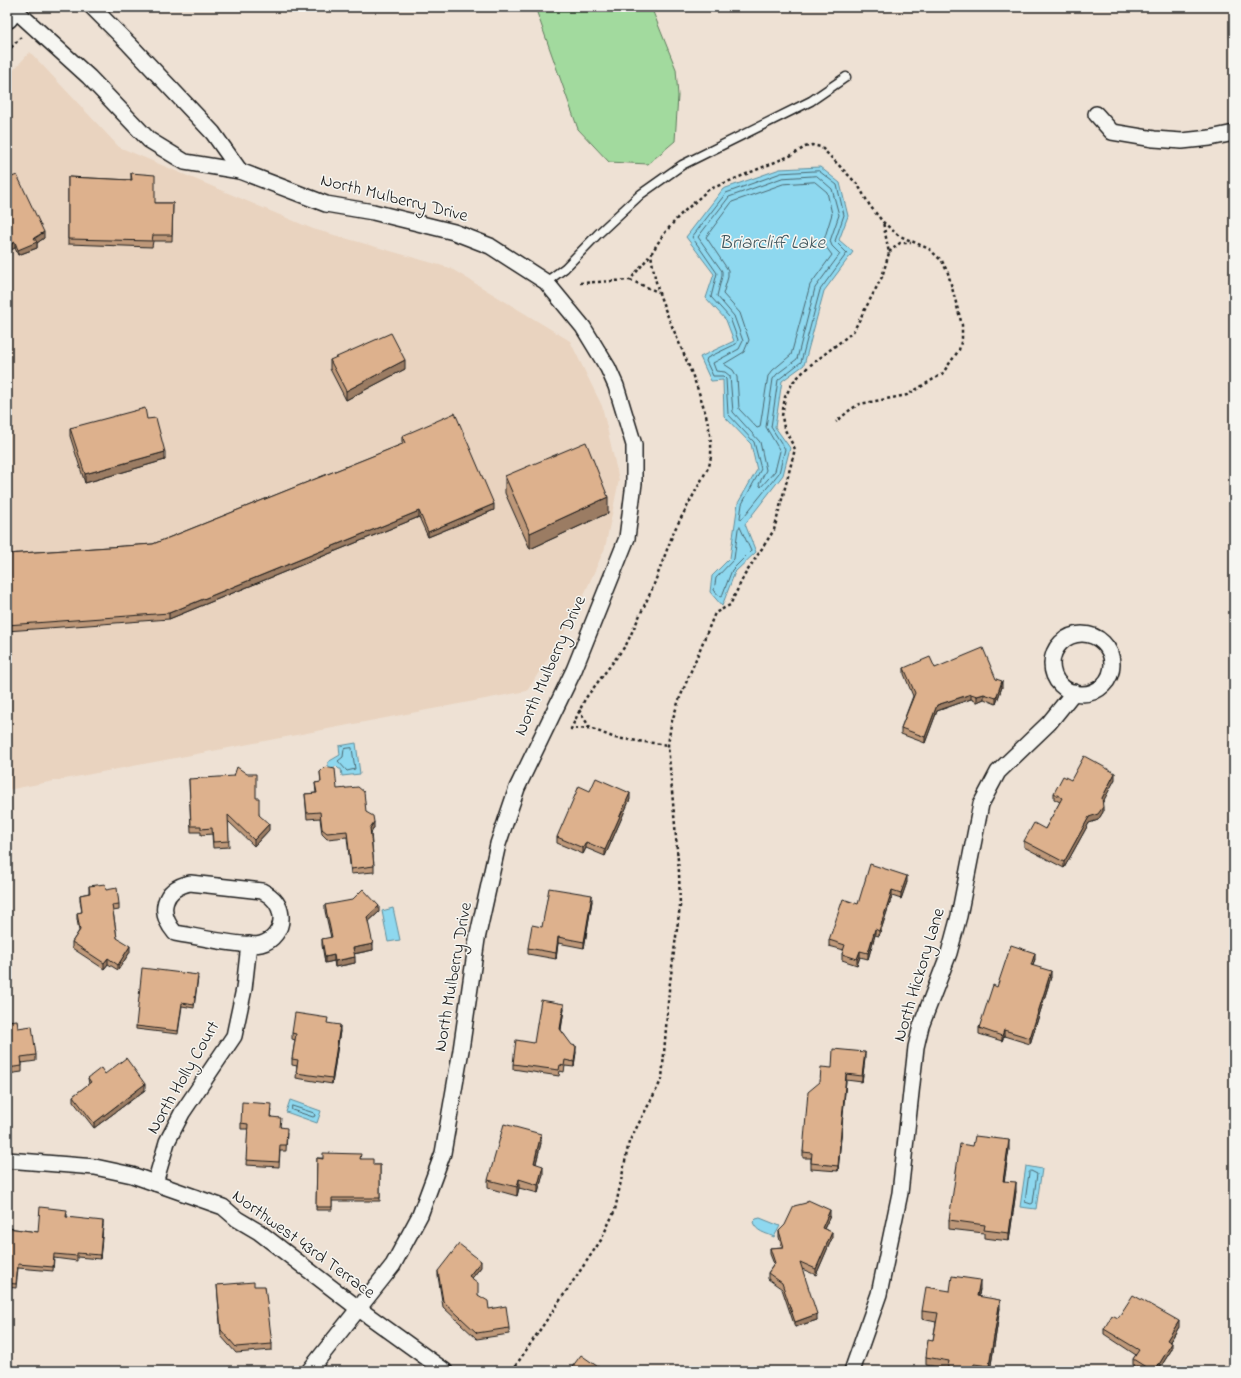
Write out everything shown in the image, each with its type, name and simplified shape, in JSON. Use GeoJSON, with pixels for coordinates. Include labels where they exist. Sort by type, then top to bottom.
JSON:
{"type":"FeatureCollection","features":[{"type":"Feature","properties":{"kind":"street"},"geometry":{"type":"LineString","coordinates":[[92,7],[130,44],[213,133],[240,171]]}},
{"type":"Feature","properties":{"kind":"street","name":"North Mulberry Drive"},"geometry":{"type":"LineString","coordinates":[[12,10],[89,77],[149,140],[185,162],[240,171],[326,204],[373,212],[454,232],[490,246],[546,282],[583,328],[608,368],[616,386],[628,422],[635,456],[634,484],[627,538],[574,670],[517,788],[500,840],[478,939],[461,1050],[443,1152],[420,1215],[393,1265],[309,1371]]}},
{"type":"Feature","properties":{"kind":"street"},"geometry":{"type":"LineString","coordinates":[[1096,114],[1112,132],[1154,139],[1182,141],[1210,138],[1234,133]]}},
{"type":"Feature","properties":{"kind":"street"},"geometry":{"type":"LineString","coordinates":[[1078,634],[1088,634],[1104,644],[1110,652],[1111,671],[1101,687],[1092,692],[1083,694],[1074,692],[1064,689],[1057,682],[1052,672],[1052,657],[1060,643],[1068,637],[1078,634]]}},
{"type":"Feature","properties":{"kind":"street","name":"North Hickory Lane"},"geometry":{"type":"LineString","coordinates":[[852,1371],[878,1294],[900,1192],[916,1047],[921,1026],[951,945],[981,804],[998,772],[1049,723],[1074,692]]}},
{"type":"Feature","properties":{"kind":"street"},"geometry":{"type":"LineString","coordinates":[[190,884],[262,891],[270,895],[280,910],[280,927],[270,940],[262,944],[248,944],[175,933],[169,926],[165,917],[165,907],[168,898],[173,891],[181,885],[190,884]]}},
{"type":"Feature","properties":{"kind":"street","name":"North Holly Court"},"geometry":{"type":"LineString","coordinates":[[155,1183],[167,1142],[182,1113],[234,1036],[244,989],[248,944]]}},
{"type":"Feature","properties":{"kind":"street","name":"Northwest 43rd Terrace"},"geometry":{"type":"LineString","coordinates":[[7,1160],[95,1167],[132,1175],[223,1207],[321,1278],[359,1309],[445,1371]]}},
{"type":"Feature","properties":{"kind":"lane"},"geometry":{"type":"LineString","coordinates":[[546,282],[565,268],[598,234],[642,194],[682,165],[810,101],[846,77]]}},
{"type":"Feature","properties":{"kind":"path"},"geometry":{"type":"LineString","coordinates":[[7,52],[22,37]]}},
{"type":"Feature","properties":{"kind":"path"},"geometry":{"type":"LineString","coordinates":[[630,280],[651,254],[662,235],[679,216],[708,190],[812,145],[822,147],[858,185],[870,206],[883,222],[898,235],[929,249],[942,261],[962,325],[962,338],[959,350],[942,374],[913,392],[898,398],[860,404],[836,422]]}},
{"type":"Feature","properties":{"kind":"path"},"geometry":{"type":"LineString","coordinates":[[512,1371],[601,1240],[615,1210],[629,1142],[662,1079],[670,990],[680,906],[668,744],[671,724],[679,700],[715,613],[730,605],[744,576],[774,530],[795,449],[784,428],[782,416],[785,397],[793,382],[808,367],[853,332],[882,277],[889,253],[883,222]]}},
{"type":"Feature","properties":{"kind":"path"},"geometry":{"type":"LineString","coordinates":[[889,253],[900,243],[911,242]]}},
{"type":"Feature","properties":{"kind":"path"},"geometry":{"type":"LineString","coordinates":[[651,254],[659,292],[701,396],[712,446],[712,458],[674,531],[653,587],[626,645],[598,679],[579,710],[571,729],[590,728],[615,738],[668,744]]}},
{"type":"Feature","properties":{"kind":"path"},"geometry":{"type":"LineString","coordinates":[[580,282],[630,280],[659,292]]}},
{"type":"Feature","properties":{"kind":"path"},"geometry":{"type":"LineString","coordinates":[[579,710],[590,728]]}},
{"type":"Feature","properties":{"kind":"shaded area"},"geometry":{"type":"Polygon","coordinates":[[[30,52],[119,147],[313,229],[450,268],[570,341],[602,406],[619,480],[605,548],[574,617],[527,691],[7,790],[7,77],[30,52]]]}},
{"type":"Feature","properties":{"kind":"green space"},"geometry":{"type":"Polygon","coordinates":[[[535,7],[651,7],[676,69],[678,96],[675,141],[648,164],[609,162],[578,129],[535,7]]]}},
{"type":"Feature","properties":{"kind":"water","name":"Briarcliff Lake"},"geometry":{"type":"Polygon","coordinates":[[[820,167],[840,183],[848,216],[839,240],[853,252],[824,291],[804,365],[782,381],[775,427],[790,448],[783,475],[745,524],[756,552],[735,572],[722,606],[710,592],[712,576],[730,558],[738,503],[757,470],[751,444],[724,416],[723,380],[711,381],[700,357],[734,341],[726,320],[706,298],[714,274],[686,237],[723,189],[780,169],[820,167]]]}},
{"type":"Feature","properties":{"kind":"water"},"geometry":{"type":"Polygon","coordinates":[[[356,743],[360,774],[342,776],[341,769],[336,766],[333,768],[328,766],[328,762],[340,755],[339,746],[356,743]]]}},
{"type":"Feature","properties":{"kind":"water"},"geometry":{"type":"Polygon","coordinates":[[[393,908],[400,940],[388,942],[382,911],[393,908]]]}},
{"type":"Feature","properties":{"kind":"water"},"geometry":{"type":"Polygon","coordinates":[[[290,1100],[321,1111],[317,1123],[286,1112],[290,1100]]]}},
{"type":"Feature","properties":{"kind":"water"},"geometry":{"type":"Polygon","coordinates":[[[1026,1166],[1042,1169],[1036,1209],[1020,1207],[1026,1166]]]}},
{"type":"Feature","properties":{"kind":"water"},"geometry":{"type":"Polygon","coordinates":[[[760,1218],[780,1226],[774,1237],[756,1228],[753,1222],[760,1218]]]}},
{"type":"Feature","properties":{"kind":"building"},"geometry":{"type":"Polygon","coordinates":[[[131,173],[155,175],[155,203],[173,203],[172,235],[153,235],[152,241],[68,239],[68,177],[132,180],[131,173]]]}},
{"type":"Feature","properties":{"kind":"building"},"geometry":{"type":"Polygon","coordinates":[[[17,175],[44,232],[34,238],[37,242],[18,250],[15,242],[7,246],[7,179],[17,175]]]}},
{"type":"Feature","properties":{"kind":"building"},"geometry":{"type":"Polygon","coordinates":[[[391,333],[405,360],[346,391],[330,360],[391,333]]]}},
{"type":"Feature","properties":{"kind":"building"},"geometry":{"type":"Polygon","coordinates":[[[145,408],[147,419],[156,418],[165,452],[85,474],[70,428],[145,408]]]}},
{"type":"Feature","properties":{"kind":"building"},"geometry":{"type":"Polygon","coordinates":[[[455,413],[494,504],[428,532],[419,511],[169,613],[7,625],[7,554],[153,544],[405,443],[402,436],[455,413]]]}},
{"type":"Feature","properties":{"kind":"building"},"geometry":{"type":"Polygon","coordinates":[[[586,442],[608,497],[530,533],[505,476],[586,442]]]}},
{"type":"Feature","properties":{"kind":"building"},"geometry":{"type":"Polygon","coordinates":[[[983,648],[996,679],[1002,681],[996,698],[984,694],[977,696],[971,694],[937,705],[925,737],[901,728],[915,693],[904,668],[930,657],[935,668],[983,648]]]}},
{"type":"Feature","properties":{"kind":"building"},"geometry":{"type":"Polygon","coordinates":[[[1084,756],[1115,773],[1102,798],[1103,807],[1098,814],[1089,817],[1064,862],[1024,841],[1034,823],[1045,829],[1062,798],[1054,793],[1063,776],[1071,780],[1084,756]]]}},
{"type":"Feature","properties":{"kind":"building"},"geometry":{"type":"Polygon","coordinates":[[[237,767],[247,774],[256,774],[256,798],[259,798],[259,815],[269,824],[254,840],[228,815],[229,841],[213,842],[212,828],[201,829],[201,826],[191,826],[189,779],[234,776],[237,767]]]}},
{"type":"Feature","properties":{"kind":"building"},"geometry":{"type":"Polygon","coordinates":[[[325,767],[335,769],[337,789],[358,787],[364,792],[366,812],[373,816],[374,822],[370,828],[374,866],[351,869],[347,831],[327,833],[322,829],[320,812],[307,813],[305,794],[317,793],[315,783],[321,782],[320,772],[325,767]]]}},
{"type":"Feature","properties":{"kind":"building"},"geometry":{"type":"Polygon","coordinates":[[[596,778],[630,793],[605,850],[586,842],[583,848],[557,837],[579,786],[590,791],[596,778]]]}},
{"type":"Feature","properties":{"kind":"building"},"geometry":{"type":"Polygon","coordinates":[[[870,864],[907,876],[901,893],[892,890],[879,931],[875,929],[868,953],[860,951],[857,959],[842,954],[845,945],[829,940],[843,899],[858,904],[870,864]]]}},
{"type":"Feature","properties":{"kind":"building"},"geometry":{"type":"Polygon","coordinates":[[[105,884],[106,890],[117,888],[119,904],[112,905],[117,938],[130,946],[118,965],[108,958],[104,963],[72,942],[80,930],[77,913],[82,912],[80,895],[90,893],[89,886],[105,884]]]}},
{"type":"Feature","properties":{"kind":"building"},"geometry":{"type":"Polygon","coordinates":[[[549,888],[592,895],[584,942],[558,937],[556,953],[528,948],[532,925],[542,927],[549,888]]]}},
{"type":"Feature","properties":{"kind":"building"},"geometry":{"type":"Polygon","coordinates":[[[363,889],[379,906],[367,917],[373,944],[353,948],[355,957],[335,961],[334,955],[325,957],[322,939],[332,937],[325,905],[352,900],[363,889]]]}},
{"type":"Feature","properties":{"kind":"building"},"geometry":{"type":"Polygon","coordinates":[[[1011,945],[1035,953],[1031,965],[1051,971],[1030,1038],[1004,1030],[1002,1036],[979,1028],[993,985],[997,987],[1011,945]]]}},
{"type":"Feature","properties":{"kind":"building"},"geometry":{"type":"Polygon","coordinates":[[[142,968],[198,975],[194,1005],[182,1003],[178,1031],[136,1026],[142,968]]]}},
{"type":"Feature","properties":{"kind":"building"},"geometry":{"type":"Polygon","coordinates":[[[541,1000],[564,1004],[560,1029],[572,1045],[576,1046],[574,1062],[565,1060],[564,1066],[560,1065],[559,1070],[513,1064],[516,1040],[534,1043],[541,1000]]]}},
{"type":"Feature","properties":{"kind":"building"},"geometry":{"type":"Polygon","coordinates":[[[295,1013],[328,1018],[327,1023],[340,1025],[332,1078],[296,1073],[298,1060],[292,1059],[296,1034],[292,1033],[295,1013]]]}},
{"type":"Feature","properties":{"kind":"building"},"geometry":{"type":"Polygon","coordinates":[[[17,1020],[18,1028],[32,1026],[36,1055],[21,1057],[22,1066],[7,1068],[7,1021],[17,1020]]]}},
{"type":"Feature","properties":{"kind":"building"},"geometry":{"type":"Polygon","coordinates":[[[833,1049],[865,1052],[862,1076],[846,1074],[838,1166],[811,1163],[812,1153],[803,1152],[808,1092],[820,1082],[821,1067],[832,1068],[833,1049]]]}},
{"type":"Feature","properties":{"kind":"building"},"geometry":{"type":"Polygon","coordinates":[[[126,1058],[145,1084],[94,1123],[73,1096],[91,1082],[88,1078],[101,1068],[105,1074],[126,1058]]]}},
{"type":"Feature","properties":{"kind":"building"},"geometry":{"type":"Polygon","coordinates":[[[242,1102],[272,1104],[271,1117],[281,1118],[280,1127],[287,1128],[286,1145],[280,1145],[279,1162],[246,1160],[248,1124],[241,1123],[242,1102]]]}},
{"type":"Feature","properties":{"kind":"building"},"geometry":{"type":"Polygon","coordinates":[[[504,1124],[541,1134],[534,1163],[543,1166],[538,1185],[519,1179],[517,1187],[488,1180],[504,1124]]]}},
{"type":"Feature","properties":{"kind":"building"},"geometry":{"type":"Polygon","coordinates":[[[975,1136],[1009,1140],[1003,1181],[1016,1182],[1009,1233],[984,1230],[985,1225],[949,1220],[960,1144],[973,1146],[975,1136]]]}},
{"type":"Feature","properties":{"kind":"building"},"geometry":{"type":"Polygon","coordinates":[[[323,1153],[361,1154],[360,1159],[373,1159],[373,1165],[380,1165],[380,1198],[332,1198],[332,1207],[316,1207],[317,1158],[323,1159],[323,1153]]]}},
{"type":"Feature","properties":{"kind":"building"},"geometry":{"type":"Polygon","coordinates":[[[808,1200],[830,1210],[822,1228],[832,1232],[816,1269],[800,1262],[817,1314],[795,1322],[782,1283],[768,1273],[775,1263],[770,1248],[784,1247],[779,1231],[785,1225],[794,1206],[806,1203],[808,1200]]]}},
{"type":"Feature","properties":{"kind":"building"},"geometry":{"type":"Polygon","coordinates":[[[40,1207],[67,1210],[66,1217],[103,1221],[100,1255],[77,1253],[77,1256],[54,1254],[53,1267],[18,1264],[16,1284],[7,1283],[7,1228],[38,1232],[40,1207]]]}},
{"type":"Feature","properties":{"kind":"building"},"geometry":{"type":"Polygon","coordinates":[[[459,1244],[481,1261],[469,1276],[478,1283],[478,1295],[488,1301],[489,1309],[506,1306],[509,1328],[477,1333],[443,1301],[438,1271],[459,1244]]]}},
{"type":"Feature","properties":{"kind":"building"},"geometry":{"type":"Polygon","coordinates":[[[952,1276],[980,1280],[977,1296],[1000,1300],[989,1366],[974,1364],[973,1371],[947,1371],[949,1361],[926,1357],[928,1339],[933,1340],[938,1313],[922,1311],[926,1287],[950,1291],[952,1276]]]}},
{"type":"Feature","properties":{"kind":"building"},"geometry":{"type":"Polygon","coordinates":[[[254,1282],[254,1286],[265,1286],[272,1344],[236,1347],[221,1330],[217,1285],[254,1282]]]}},
{"type":"Feature","properties":{"kind":"building"},"geometry":{"type":"Polygon","coordinates":[[[1133,1295],[1179,1321],[1167,1340],[1172,1343],[1155,1371],[1152,1371],[1133,1359],[1139,1350],[1104,1329],[1112,1315],[1118,1318],[1133,1295]]]}},
{"type":"Feature","properties":{"kind":"building"},"geometry":{"type":"Polygon","coordinates":[[[581,1355],[604,1371],[569,1371],[581,1355]]]}}]}
